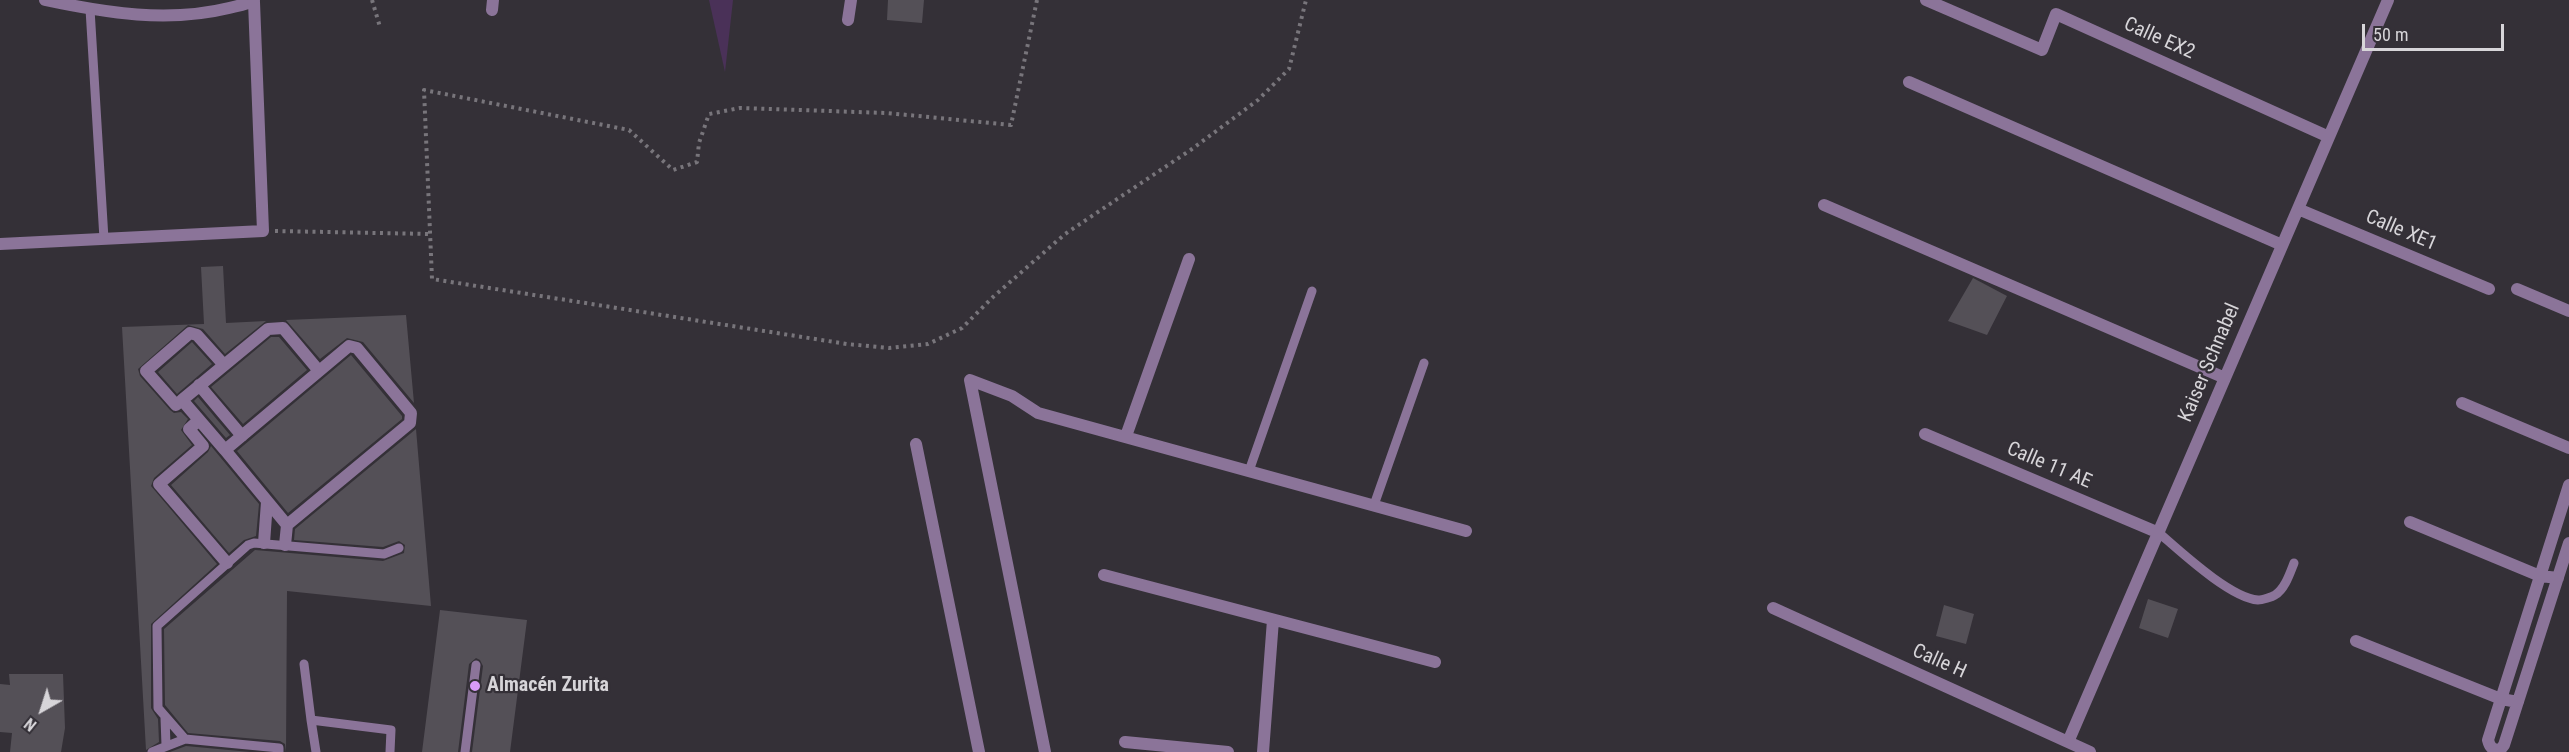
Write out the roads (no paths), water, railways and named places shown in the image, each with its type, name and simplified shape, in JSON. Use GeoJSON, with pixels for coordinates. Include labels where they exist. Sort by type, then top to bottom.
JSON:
{"type":"FeatureCollection","features":[{"type":"Feature","properties":{"kind":"street"},"geometry":{"type":"LineString","coordinates":[[0,244],[263,231],[254,1],[205,14],[159,16],[90,9],[45,0]]}},
{"type":"Feature","properties":{"kind":"street"},"geometry":{"type":"LineString","coordinates":[[848,20],[851,0]]}},
{"type":"Feature","properties":{"kind":"street","name":"Calle EX2"},"geometry":{"type":"LineString","coordinates":[[1926,0],[2042,50],[2056,14],[2328,137]]}},
{"type":"Feature","properties":{"kind":"street","name":"Kaiser Schnabel"},"geometry":{"type":"LineString","coordinates":[[2068,742],[2388,0]]}},
{"type":"Feature","properties":{"kind":"street"},"geometry":{"type":"LineString","coordinates":[[1909,82],[2282,245]]}},
{"type":"Feature","properties":{"kind":"street"},"geometry":{"type":"LineString","coordinates":[[1824,205],[2225,378]]}},
{"type":"Feature","properties":{"kind":"street","name":"Calle XE1"},"geometry":{"type":"LineString","coordinates":[[2298,209],[2489,289]]}},
{"type":"Feature","properties":{"kind":"street"},"geometry":{"type":"LineString","coordinates":[[1126,436],[1189,259]]}},
{"type":"Feature","properties":{"kind":"street"},"geometry":{"type":"LineString","coordinates":[[2517,289],[2569,311]]}},
{"type":"Feature","properties":{"kind":"street"},"geometry":{"type":"LineString","coordinates":[[224,365],[197,335],[190,333],[146,371],[176,405],[268,329],[283,328],[320,371]]}},
{"type":"Feature","properties":{"kind":"street"},"geometry":{"type":"LineString","coordinates":[[225,450],[350,346],[357,348],[411,413],[410,423],[287,525],[285,545]]}},
{"type":"Feature","properties":{"kind":"street"},"geometry":{"type":"LineString","coordinates":[[1045,752],[970,380],[1012,396],[1038,413],[1466,531]]}},
{"type":"Feature","properties":{"kind":"street"},"geometry":{"type":"LineString","coordinates":[[199,385],[242,436]]}},
{"type":"Feature","properties":{"kind":"street"},"geometry":{"type":"LineString","coordinates":[[182,400],[287,525]]}},
{"type":"Feature","properties":{"kind":"street"},"geometry":{"type":"LineString","coordinates":[[2462,403],[2569,448]]}},
{"type":"Feature","properties":{"kind":"street"},"geometry":{"type":"LineString","coordinates":[[200,420],[189,429],[203,446],[159,484],[227,563]]}},
{"type":"Feature","properties":{"kind":"street","name":"Calle 11 AE"},"geometry":{"type":"LineString","coordinates":[[1925,434],[2158,533]]}},
{"type":"Feature","properties":{"kind":"street"},"geometry":{"type":"LineString","coordinates":[[916,444],[978,752]]}},
{"type":"Feature","properties":{"kind":"street"},"geometry":{"type":"LineString","coordinates":[[2569,485],[2488,740],[2494,750],[2500,750],[2504,746],[2569,543]]}},
{"type":"Feature","properties":{"kind":"street"},"geometry":{"type":"LineString","coordinates":[[264,543],[267,502]]}},
{"type":"Feature","properties":{"kind":"street"},"geometry":{"type":"LineString","coordinates":[[2410,522],[2540,576],[2558,578]]}},
{"type":"Feature","properties":{"kind":"street"},"geometry":{"type":"LineString","coordinates":[[1104,575],[1436,662]]}},
{"type":"Feature","properties":{"kind":"street","name":"Calle H"},"geometry":{"type":"LineString","coordinates":[[1773,608],[2090,752]]}},
{"type":"Feature","properties":{"kind":"street"},"geometry":{"type":"LineString","coordinates":[[1263,752],[1273,620]]}},
{"type":"Feature","properties":{"kind":"street"},"geometry":{"type":"LineString","coordinates":[[2356,641],[2501,699],[2518,702]]}},
{"type":"Feature","properties":{"kind":"street"},"geometry":{"type":"LineString","coordinates":[[1125,742],[1228,752]]}},
{"type":"Feature","properties":{"kind":"lane"},"geometry":{"type":"LineString","coordinates":[[90,9],[104,239]]}},
{"type":"Feature","properties":{"kind":"lane"},"geometry":{"type":"LineString","coordinates":[[1249,471],[1312,291]]}},
{"type":"Feature","properties":{"kind":"lane"},"geometry":{"type":"LineString","coordinates":[[1374,505],[1424,363]]}},
{"type":"Feature","properties":{"kind":"lane"},"geometry":{"type":"LineString","coordinates":[[2158,533],[2235,593],[2259,600],[2276,595],[2284,585],[2294,564]]}},
{"type":"Feature","properties":{"kind":"lane"},"geometry":{"type":"LineString","coordinates":[[185,739],[165,718],[157,702],[157,626],[227,563],[248,545],[264,543],[384,554],[399,549]]}},
{"type":"Feature","properties":{"kind":"lane"},"geometry":{"type":"LineString","coordinates":[[304,663],[316,752]]}},
{"type":"Feature","properties":{"kind":"lane"},"geometry":{"type":"LineString","coordinates":[[465,752],[477,665]]}},
{"type":"Feature","properties":{"kind":"lane"},"geometry":{"type":"LineString","coordinates":[[165,718],[166,745]]}},
{"type":"Feature","properties":{"kind":"lane"},"geometry":{"type":"LineString","coordinates":[[311,720],[391,730],[390,752]]}},
{"type":"Feature","properties":{"kind":"lane"},"geometry":{"type":"LineString","coordinates":[[152,752],[185,739],[279,748],[279,752]]}},
{"type":"Feature","properties":{"kind":"place","name":"Almacén Zurita"},"geometry":{"type":"Point","coordinates":[475,686]}}]}
